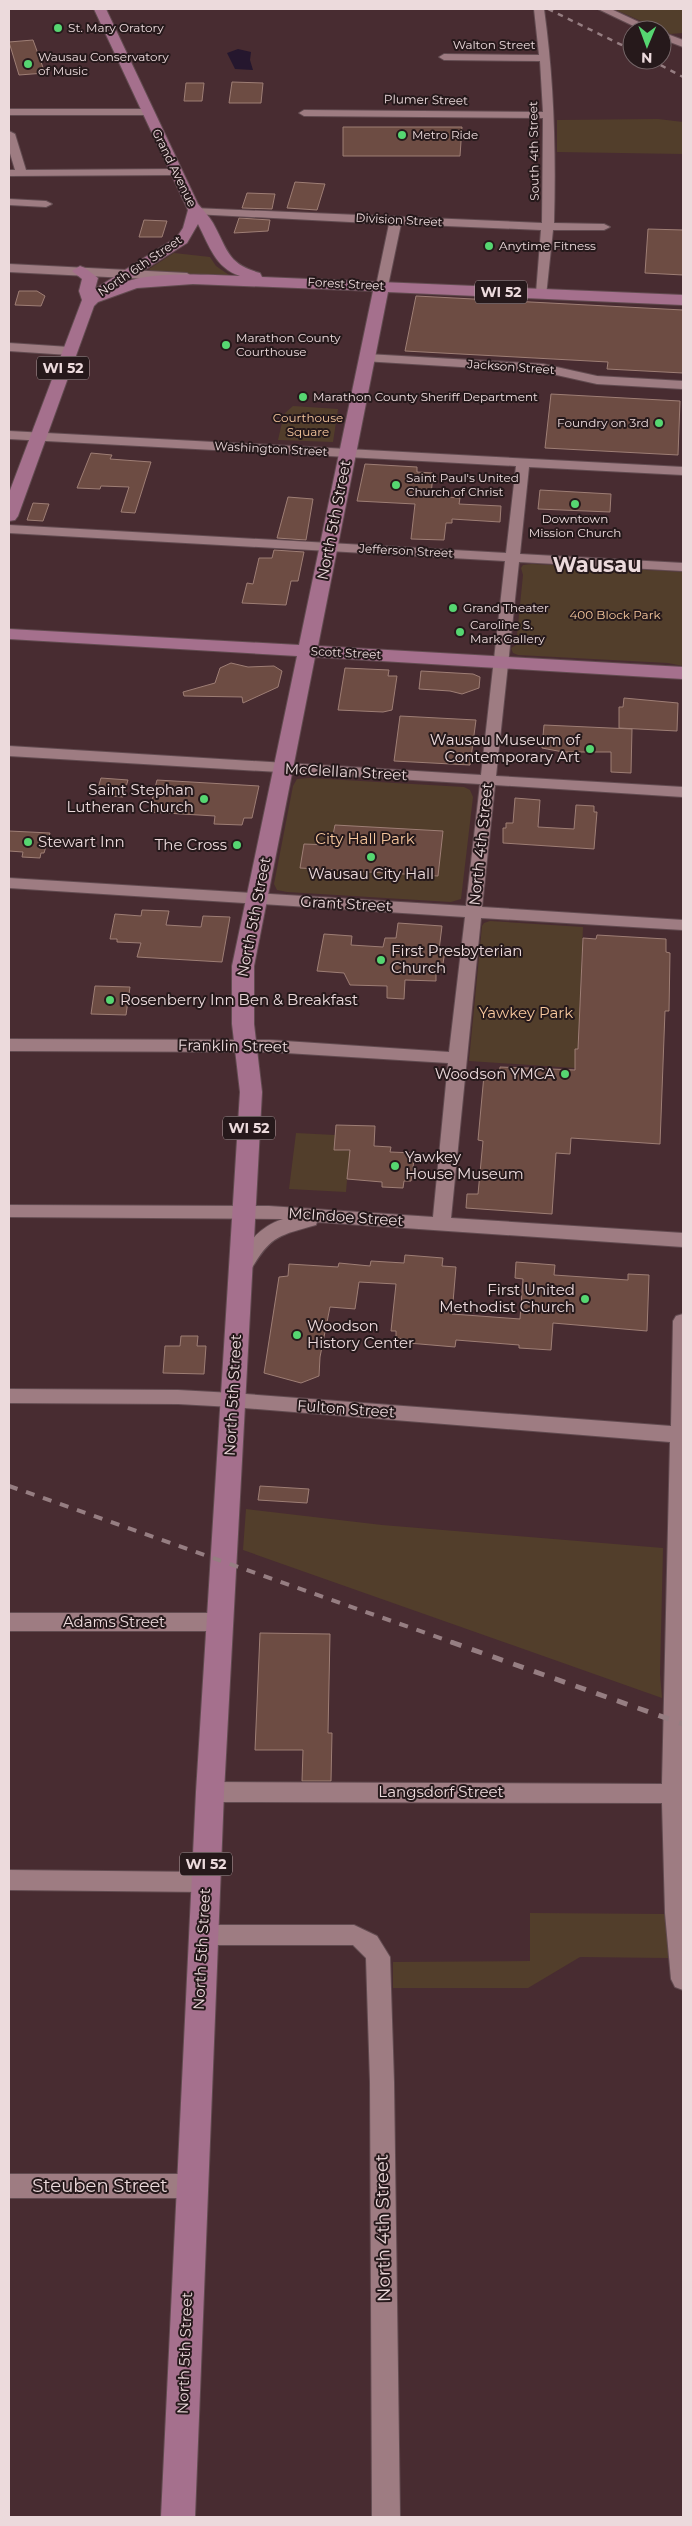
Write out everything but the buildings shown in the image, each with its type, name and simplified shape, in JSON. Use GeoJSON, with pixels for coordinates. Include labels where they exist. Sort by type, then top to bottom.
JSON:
{"type":"FeatureCollection","features":[{"type":"Feature","properties":{"kind":"main road","name":"Grand Avenue"},"geometry":{"type":"LineString","coordinates":[[100,9],[194,211],[205,222],[220,256],[232,268],[255,276],[319,283]]}},
{"type":"Feature","properties":{"kind":"main road","name":"North 6th Street"},"geometry":{"type":"LineString","coordinates":[[9,516],[37,436],[90,300],[182,240],[190,228],[194,211]]}},
{"type":"Feature","properties":{"kind":"main road"},"geometry":{"type":"LineString","coordinates":[[80,271],[90,278],[87,290],[90,300]]}},
{"type":"Feature","properties":{"kind":"main road","name":"Forest Street"},"geometry":{"type":"LineString","coordinates":[[198,279],[683,300]]}},
{"type":"Feature","properties":{"kind":"main road","name":"WI 52"},"geometry":{"type":"LineString","coordinates":[[90,300],[135,284],[198,279]]}},
{"type":"Feature","properties":{"kind":"main road","name":"North 5th Street"},"geometry":{"type":"LineString","coordinates":[[178,2517],[205,1882],[251,1092],[242,988],[243,966],[382,286]]}},
{"type":"Feature","properties":{"kind":"main road","name":"Scott Street"},"geometry":{"type":"LineString","coordinates":[[9,634],[683,673]]}},
{"type":"Feature","properties":{"kind":"street","name":"South 4th Street"},"geometry":{"type":"LineString","coordinates":[[538,9],[544,58],[547,115],[548,226],[542,294]]}},
{"type":"Feature","properties":{"kind":"street"},"geometry":{"type":"LineString","coordinates":[[603,9],[628,20]]}},
{"type":"Feature","properties":{"kind":"street","name":"Walton Street"},"geometry":{"type":"LineString","coordinates":[[444,57],[544,58]]}},
{"type":"Feature","properties":{"kind":"street"},"geometry":{"type":"LineString","coordinates":[[9,112],[148,112]]}},
{"type":"Feature","properties":{"kind":"street","name":"Plumer Street"},"geometry":{"type":"LineString","coordinates":[[304,113],[547,115]]}},
{"type":"Feature","properties":{"kind":"street"},"geometry":{"type":"LineString","coordinates":[[9,134],[22,172]]}},
{"type":"Feature","properties":{"kind":"street"},"geometry":{"type":"LineString","coordinates":[[9,173],[176,172]]}},
{"type":"Feature","properties":{"kind":"street"},"geometry":{"type":"LineString","coordinates":[[9,202],[46,204]]}},
{"type":"Feature","properties":{"kind":"street","name":"Division Street"},"geometry":{"type":"LineString","coordinates":[[194,211],[604,227]]}},
{"type":"Feature","properties":{"kind":"street"},"geometry":{"type":"LineString","coordinates":[[382,286],[396,220]]}},
{"type":"Feature","properties":{"kind":"street","name":"Forest Street"},"geometry":{"type":"LineString","coordinates":[[9,268],[129,273],[198,279]]}},
{"type":"Feature","properties":{"kind":"street"},"geometry":{"type":"LineString","coordinates":[[9,348],[69,351]]}},
{"type":"Feature","properties":{"kind":"street","name":"Jackson Street"},"geometry":{"type":"LineString","coordinates":[[367,358],[542,368],[597,380],[683,385]]}},
{"type":"Feature","properties":{"kind":"street","name":"Washington Street"},"geometry":{"type":"LineString","coordinates":[[9,435],[683,471]]}},
{"type":"Feature","properties":{"kind":"street","name":"North 4th Street"},"geometry":{"type":"LineString","coordinates":[[441,1224],[457,1058],[523,463]]}},
{"type":"Feature","properties":{"kind":"street","name":"Jefferson Street"},"geometry":{"type":"LineString","coordinates":[[9,529],[683,566]]}},
{"type":"Feature","properties":{"kind":"street","name":"McClellan Street"},"geometry":{"type":"LineString","coordinates":[[9,751],[683,792]]}},
{"type":"Feature","properties":{"kind":"street","name":"Grant Street"},"geometry":{"type":"LineString","coordinates":[[9,883],[683,925]]}},
{"type":"Feature","properties":{"kind":"street","name":"Franklin Street"},"geometry":{"type":"LineString","coordinates":[[9,1045],[246,1046],[457,1058]]}},
{"type":"Feature","properties":{"kind":"street","name":"McIndoe Street"},"geometry":{"type":"LineString","coordinates":[[9,1211],[243,1211],[683,1240]]}},
{"type":"Feature","properties":{"kind":"street"},"geometry":{"type":"LineString","coordinates":[[240,1271],[256,1243],[276,1228],[302,1220],[335,1216]]}},
{"type":"Feature","properties":{"kind":"street"},"geometry":{"type":"LineString","coordinates":[[683,1321],[673,1794],[677,1913],[683,1979]]}},
{"type":"Feature","properties":{"kind":"street","name":"Fulton Street"},"geometry":{"type":"LineString","coordinates":[[9,1396],[178,1397],[232,1400],[682,1435]]}},
{"type":"Feature","properties":{"kind":"street","name":"Adams Street"},"geometry":{"type":"LineString","coordinates":[[9,1622],[220,1622]]}},
{"type":"Feature","properties":{"kind":"street","name":"Langsdorf Street"},"geometry":{"type":"LineString","coordinates":[[210,1792],[673,1794]]}},
{"type":"Feature","properties":{"kind":"street"},"geometry":{"type":"LineString","coordinates":[[9,1880],[205,1882]]}},
{"type":"Feature","properties":{"kind":"street"},"geometry":{"type":"LineString","coordinates":[[203,1935],[336,1934],[354,1935],[369,1943]]}},
{"type":"Feature","properties":{"kind":"street","name":"North 4th Street"},"geometry":{"type":"LineString","coordinates":[[369,1943],[378,1956],[386,2517]]}},
{"type":"Feature","properties":{"kind":"street","name":"Steuben Street"},"geometry":{"type":"LineString","coordinates":[[9,2186],[191,2186]]}},
{"type":"Feature","properties":{"kind":"green space"},"geometry":{"type":"Polygon","coordinates":[[[614,9],[683,9],[683,33],[672,34],[672,20],[639,20],[614,9]]]}},
{"type":"Feature","properties":{"kind":"green space"},"geometry":{"type":"Polygon","coordinates":[[[658,119],[683,122],[683,154],[557,152],[557,120],[658,119]]]}},
{"type":"Feature","properties":{"kind":"green space"},"geometry":{"type":"Polygon","coordinates":[[[174,253],[210,257],[216,266],[229,275],[153,273],[149,269],[174,253]]]}},
{"type":"Feature","properties":{"kind":"green space","name":"Courthouse Square"},"geometry":{"type":"Polygon","coordinates":[[[293,406],[338,409],[333,442],[278,440],[284,414],[293,406]]]}},
{"type":"Feature","properties":{"kind":"green space","name":"400 Block Park"},"geometry":{"type":"Polygon","coordinates":[[[523,565],[683,572],[683,666],[668,663],[518,655],[513,653],[511,648],[516,645],[523,575],[521,568],[523,565]]]}},
{"type":"Feature","properties":{"kind":"green space","name":"City Hall Park"},"geometry":{"type":"Polygon","coordinates":[[[309,778],[464,787],[470,790],[473,797],[461,899],[451,902],[277,890],[274,884],[293,786],[297,779],[309,778]]]}},
{"type":"Feature","properties":{"kind":"green space","name":"Yawkey Park"},"geometry":{"type":"Polygon","coordinates":[[[490,921],[583,927],[578,1047],[575,1068],[469,1061],[482,926],[490,921]]]}},
{"type":"Feature","properties":{"kind":"green space"},"geometry":{"type":"Polygon","coordinates":[[[296,1133],[335,1135],[334,1150],[356,1151],[348,1168],[346,1192],[289,1189],[296,1133]]]}},
{"type":"Feature","properties":{"kind":"green space"},"geometry":{"type":"Polygon","coordinates":[[[246,1509],[382,1525],[663,1548],[660,1674],[662,1698],[243,1550],[246,1509]]]}},
{"type":"Feature","properties":{"kind":"green space"},"geometry":{"type":"Polygon","coordinates":[[[530,1913],[665,1914],[669,1958],[580,1957],[528,1988],[393,1988],[393,1962],[530,1961],[530,1913]]]}},
{"type":"Feature","properties":{"kind":"shaded area"},"geometry":{"type":"Polygon","coordinates":[[[238,49],[251,52],[250,60],[253,70],[235,69],[227,53],[238,49]]]}},
{"type":"Feature","properties":{"kind":"railway"},"geometry":{"type":"LineString","coordinates":[[548,9],[622,45]]}},
{"type":"Feature","properties":{"kind":"railway"},"geometry":{"type":"LineString","coordinates":[[670,70],[683,77]]}},
{"type":"Feature","properties":{"kind":"railway"},"geometry":{"type":"LineString","coordinates":[[9,1486],[454,1643]]}},
{"type":"Feature","properties":{"kind":"railway"},"geometry":{"type":"LineString","coordinates":[[451,1642],[683,1724]]}},
{"type":"Feature","properties":{"kind":"place","name":"St. Mary Oratory"},"geometry":{"type":"Point","coordinates":[58,28]}},
{"type":"Feature","properties":{"kind":"place","name":"Wausau Conservatory of Music"},"geometry":{"type":"Point","coordinates":[28,64]}},
{"type":"Feature","properties":{"kind":"place","name":"Metro Ride"},"geometry":{"type":"Point","coordinates":[402,135]}},
{"type":"Feature","properties":{"kind":"place","name":"Anytime Fitness"},"geometry":{"type":"Point","coordinates":[489,246]}},
{"type":"Feature","properties":{"kind":"place","name":"Marathon County Courthouse"},"geometry":{"type":"Point","coordinates":[226,345]}},
{"type":"Feature","properties":{"kind":"place","name":"Marathon County Sheriff Department"},"geometry":{"type":"Point","coordinates":[303,397]}},
{"type":"Feature","properties":{"kind":"place","name":"Foundry on 3rd"},"geometry":{"type":"Point","coordinates":[659,423]}},
{"type":"Feature","properties":{"kind":"place","name":"Saint Paul's United Church of Christ"},"geometry":{"type":"Point","coordinates":[396,485]}},
{"type":"Feature","properties":{"kind":"place","name":"Downtown Mission Church"},"geometry":{"type":"Point","coordinates":[575,504]}},
{"type":"Feature","properties":{"kind":"place","name":"Grand Theater"},"geometry":{"type":"Point","coordinates":[453,608]}},
{"type":"Feature","properties":{"kind":"place","name":"Caroline S. Mark Gallery"},"geometry":{"type":"Point","coordinates":[460,632]}},
{"type":"Feature","properties":{"kind":"place","name":"Wausau Museum of Contemporary Art"},"geometry":{"type":"Point","coordinates":[590,749]}},
{"type":"Feature","properties":{"kind":"place","name":"Saint Stephan Lutheran Church"},"geometry":{"type":"Point","coordinates":[204,799]}},
{"type":"Feature","properties":{"kind":"place","name":"Stewart Inn"},"geometry":{"type":"Point","coordinates":[28,842]}},
{"type":"Feature","properties":{"kind":"place","name":"The Cross"},"geometry":{"type":"Point","coordinates":[237,845]}},
{"type":"Feature","properties":{"kind":"place","name":"Wausau City Hall"},"geometry":{"type":"Point","coordinates":[371,857]}},
{"type":"Feature","properties":{"kind":"place","name":"First Presbyterian Church"},"geometry":{"type":"Point","coordinates":[381,960]}},
{"type":"Feature","properties":{"kind":"place","name":"Rosenberry Inn Ben & Breakfast"},"geometry":{"type":"Point","coordinates":[110,1000]}},
{"type":"Feature","properties":{"kind":"place","name":"Woodson YMCA"},"geometry":{"type":"Point","coordinates":[565,1074]}},
{"type":"Feature","properties":{"kind":"place","name":"Yawkey House Museum"},"geometry":{"type":"Point","coordinates":[395,1166]}},
{"type":"Feature","properties":{"kind":"place","name":"First United Methodist Church"},"geometry":{"type":"Point","coordinates":[585,1299]}},
{"type":"Feature","properties":{"kind":"place","name":"Woodson History Center"},"geometry":{"type":"Point","coordinates":[297,1335]}},
{"type":"Feature","properties":{"kind":"district","name":"Wausau"},"geometry":{"type":"Point","coordinates":[597,565]}}]}
